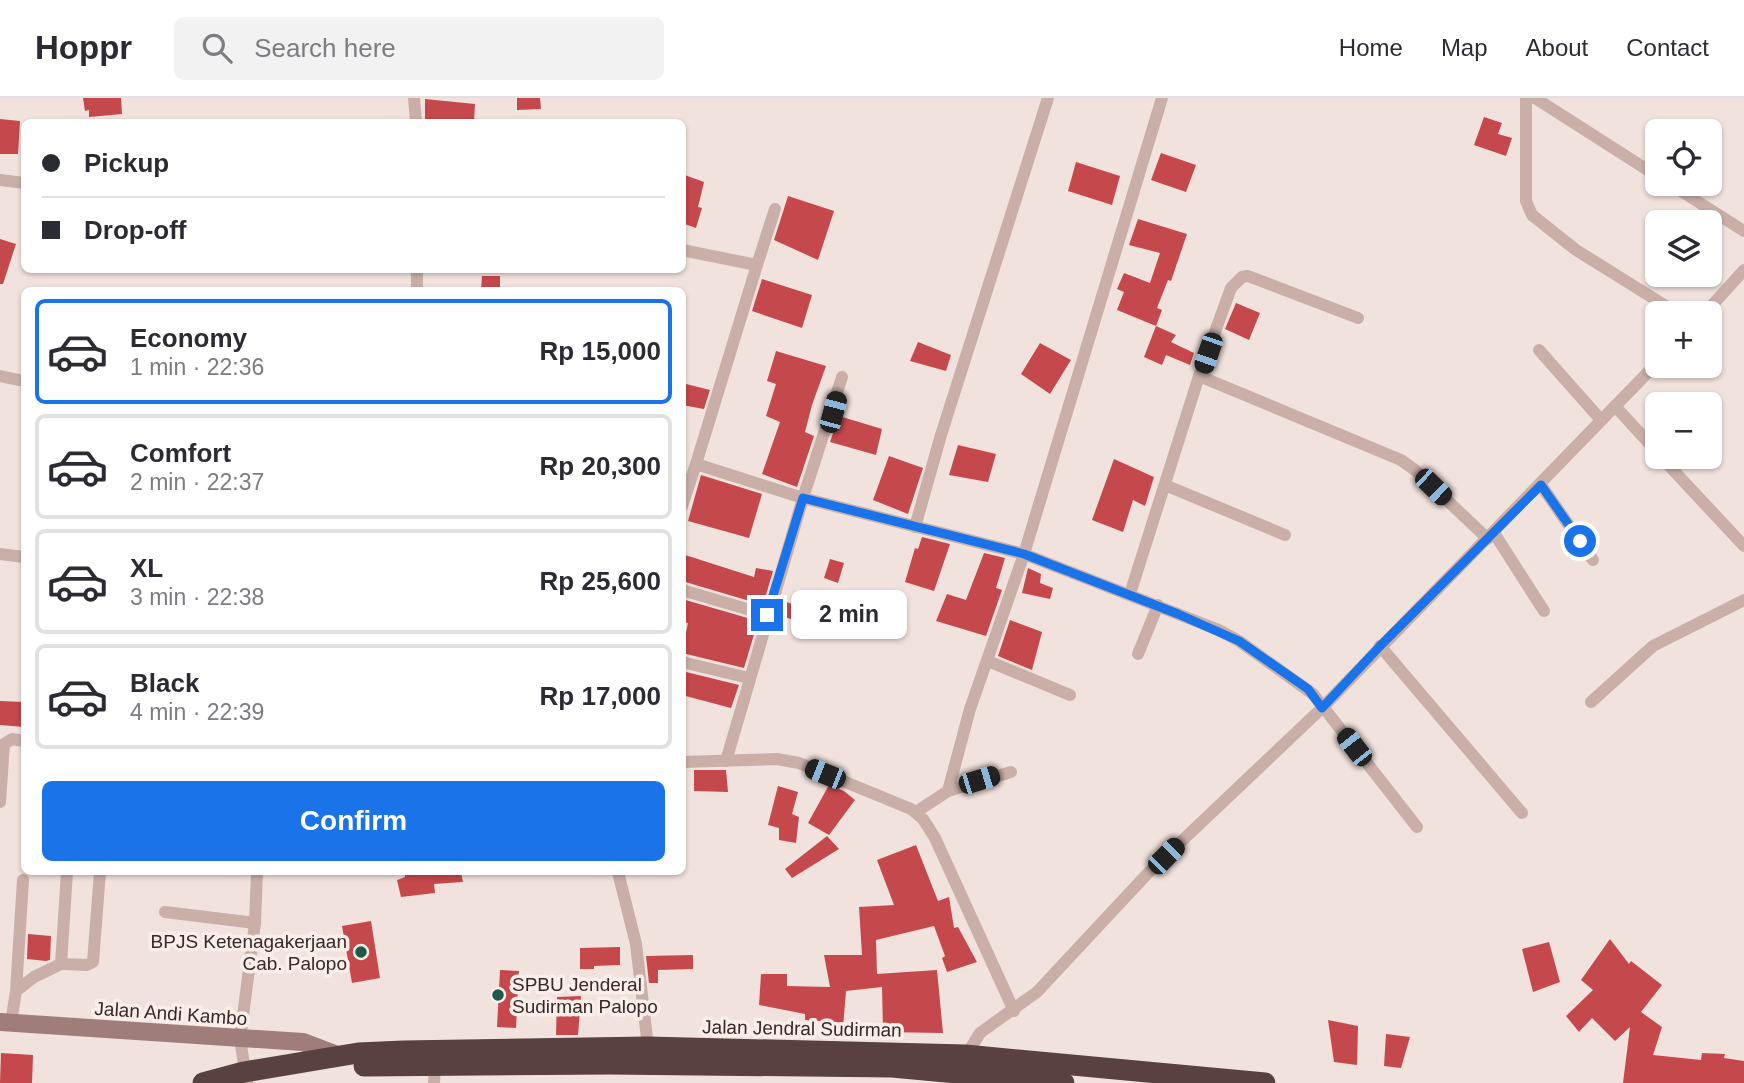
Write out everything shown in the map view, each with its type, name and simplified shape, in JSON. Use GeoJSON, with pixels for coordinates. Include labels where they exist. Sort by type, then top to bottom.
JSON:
{"type":"FeatureCollection","features":[{"type":"Feature","properties":{"kind":"highway","name":"Jalan Jendral Sudirman"},"geometry":{"type":"LineString","coordinates":[[339,1062],[404,1051],[648,1047],[927,1061],[1265,1083]]}},
{"type":"Feature","properties":{"kind":"highway","name":"Jalan Jendral Sudirman"},"geometry":{"type":"LineString","coordinates":[[339,1062],[434,1075],[608,1064],[892,1067],[927,1061]]}},
{"type":"Feature","properties":{"kind":"highway"},"geometry":{"type":"LineString","coordinates":[[203,1083],[247,1079],[339,1062]]}},
{"type":"Feature","properties":{"kind":"highway","name":"Jalan Jendral Sudirman"},"geometry":{"type":"LineString","coordinates":[[963,1064],[1064,1083]]}},
{"type":"Feature","properties":{"kind":"street"},"geometry":{"type":"LineString","coordinates":[[414,98],[415,119]]}},
{"type":"Feature","properties":{"kind":"street"},"geometry":{"type":"LineString","coordinates":[[915,527],[941,435],[1048,98]]}},
{"type":"Feature","properties":{"kind":"street"},"geometry":{"type":"LineString","coordinates":[[948,791],[970,709],[1024,554],[1163,98]]}},
{"type":"Feature","properties":{"kind":"street"},"geometry":{"type":"LineString","coordinates":[[1526,98],[1526,201],[1532,215],[1576,250],[1658,301]]}},
{"type":"Feature","properties":{"kind":"street"},"geometry":{"type":"LineString","coordinates":[[1535,98],[1645,168]]}},
{"type":"Feature","properties":{"kind":"street"},"geometry":{"type":"LineString","coordinates":[[0,180],[21,183]]}},
{"type":"Feature","properties":{"kind":"street"},"geometry":{"type":"LineString","coordinates":[[1689,196],[1744,231]]}},
{"type":"Feature","properties":{"kind":"street"},"geometry":{"type":"LineString","coordinates":[[686,494],[775,209]]}},
{"type":"Feature","properties":{"kind":"street"},"geometry":{"type":"LineString","coordinates":[[686,251],[757,265]]}},
{"type":"Feature","properties":{"kind":"street"},"geometry":{"type":"LineString","coordinates":[[1716,301],[1744,270]]}},
{"type":"Feature","properties":{"kind":"street"},"geometry":{"type":"LineString","coordinates":[[1130,594],[1199,376],[1231,288],[1242,277],[1248,276],[1358,318]]}},
{"type":"Feature","properties":{"kind":"street"},"geometry":{"type":"LineString","coordinates":[[1539,350],[1601,420]]}},
{"type":"Feature","properties":{"kind":"street"},"geometry":{"type":"LineString","coordinates":[[0,376],[21,380]]}},
{"type":"Feature","properties":{"kind":"street"},"geometry":{"type":"LineString","coordinates":[[1199,376],[1401,460],[1491,536],[1544,611]]}},
{"type":"Feature","properties":{"kind":"street"},"geometry":{"type":"LineString","coordinates":[[963,1064],[981,1033],[1037,992],[1177,845],[1322,708],[1645,376]]}},
{"type":"Feature","properties":{"kind":"street"},"geometry":{"type":"LineString","coordinates":[[726,761],[767,615],[842,377]]}},
{"type":"Feature","properties":{"kind":"street"},"geometry":{"type":"LineString","coordinates":[[1615,407],[1645,439]]}},
{"type":"Feature","properties":{"kind":"street"},"geometry":{"type":"LineString","coordinates":[[696,464],[803,498],[1024,554],[1219,630],[1308,689],[1417,827]]}},
{"type":"Feature","properties":{"kind":"street"},"geometry":{"type":"LineString","coordinates":[[1672,469],[1744,546]]}},
{"type":"Feature","properties":{"kind":"street"},"geometry":{"type":"LineString","coordinates":[[1165,485],[1285,535]]}},
{"type":"Feature","properties":{"kind":"street"},"geometry":{"type":"LineString","coordinates":[[1541,485],[1593,559]]}},
{"type":"Feature","properties":{"kind":"street"},"geometry":{"type":"LineString","coordinates":[[0,554],[21,557]]}},
{"type":"Feature","properties":{"kind":"street"},"geometry":{"type":"LineString","coordinates":[[686,591],[767,615]]}},
{"type":"Feature","properties":{"kind":"street"},"geometry":{"type":"LineString","coordinates":[[1591,702],[1653,646],[1744,600]]}},
{"type":"Feature","properties":{"kind":"street"},"geometry":{"type":"LineString","coordinates":[[1138,654],[1158,605]]}},
{"type":"Feature","properties":{"kind":"street"},"geometry":{"type":"LineString","coordinates":[[1380,646],[1522,813]]}},
{"type":"Feature","properties":{"kind":"street"},"geometry":{"type":"LineString","coordinates":[[988,661],[1070,695]]}},
{"type":"Feature","properties":{"kind":"street"},"geometry":{"type":"LineString","coordinates":[[686,663],[749,678]]}},
{"type":"Feature","properties":{"kind":"street"},"geometry":{"type":"LineString","coordinates":[[0,802],[4,744],[12,739],[21,740]]}},
{"type":"Feature","properties":{"kind":"street"},"geometry":{"type":"LineString","coordinates":[[686,762],[777,760],[799,763],[916,812],[934,838],[1014,1011]]}},
{"type":"Feature","properties":{"kind":"street"},"geometry":{"type":"LineString","coordinates":[[916,812],[948,791],[1011,772]]}},
{"type":"Feature","properties":{"kind":"street"},"geometry":{"type":"LineString","coordinates":[[61,964],[67,875]]}},
{"type":"Feature","properties":{"kind":"street"},"geometry":{"type":"LineString","coordinates":[[16,991],[34,977],[61,964],[87,965],[93,962],[100,875]]}},
{"type":"Feature","properties":{"kind":"street"},"geometry":{"type":"LineString","coordinates":[[247,1079],[240,1039],[255,923],[257,875]]}},
{"type":"Feature","properties":{"kind":"street"},"geometry":{"type":"LineString","coordinates":[[619,875],[636,944],[648,1047]]}},
{"type":"Feature","properties":{"kind":"street"},"geometry":{"type":"LineString","coordinates":[[5,1022],[16,991],[23,880]]}},
{"type":"Feature","properties":{"kind":"street"},"geometry":{"type":"LineString","coordinates":[[165,912],[255,923]]}},
{"type":"Feature","properties":{"kind":"street","name":"Jalan Andi Kambo"},"geometry":{"type":"LineString","coordinates":[[5,1022],[303,1042],[339,1062]]}},
{"type":"Feature","properties":{"kind":"building"},"geometry":{"type":"Polygon","coordinates":[[[83,98],[121,98],[122,114],[89,117],[89,110],[85,111],[83,98]]]}},
{"type":"Feature","properties":{"kind":"building"},"geometry":{"type":"Polygon","coordinates":[[[517,98],[540,98],[541,109],[517,110],[517,98]]]}},
{"type":"Feature","properties":{"kind":"building"},"geometry":{"type":"Polygon","coordinates":[[[425,99],[475,104],[474,119],[425,119],[425,99]]]}},
{"type":"Feature","properties":{"kind":"building"},"geometry":{"type":"Polygon","coordinates":[[[1484,117],[1502,123],[1498,134],[1512,138],[1506,156],[1474,145],[1484,117]]]}},
{"type":"Feature","properties":{"kind":"building"},"geometry":{"type":"Polygon","coordinates":[[[0,119],[20,121],[18,154],[0,154],[0,119]]]}},
{"type":"Feature","properties":{"kind":"building"},"geometry":{"type":"Polygon","coordinates":[[[1161,153],[1196,165],[1186,192],[1151,180],[1161,153]]]}},
{"type":"Feature","properties":{"kind":"building"},"geometry":{"type":"Polygon","coordinates":[[[1076,162],[1120,176],[1112,205],[1068,191],[1076,162]]]}},
{"type":"Feature","properties":{"kind":"building"},"geometry":{"type":"Polygon","coordinates":[[[686,175],[704,182],[698,207],[702,208],[696,228],[686,224],[686,175]]]}},
{"type":"Feature","properties":{"kind":"building"},"geometry":{"type":"Polygon","coordinates":[[[788,196],[834,211],[818,260],[774,240],[788,196]]]}},
{"type":"Feature","properties":{"kind":"building"},"geometry":{"type":"Polygon","coordinates":[[[1138,219],[1187,234],[1171,281],[1168,280],[1157,308],[1162,310],[1156,326],[1117,310],[1124,292],[1117,289],[1124,273],[1150,283],[1160,253],[1129,245],[1138,219]]]}},
{"type":"Feature","properties":{"kind":"building"},"geometry":{"type":"Polygon","coordinates":[[[0,239],[16,244],[3,284],[0,284],[0,239]]]}},
{"type":"Feature","properties":{"kind":"building"},"geometry":{"type":"Polygon","coordinates":[[[482,276],[500,276],[500,287],[481,287],[482,276]]]}},
{"type":"Feature","properties":{"kind":"building"},"geometry":{"type":"Polygon","coordinates":[[[762,279],[812,295],[802,328],[752,311],[762,279]]]}},
{"type":"Feature","properties":{"kind":"building"},"geometry":{"type":"Polygon","coordinates":[[[1236,303],[1260,313],[1249,340],[1225,329],[1236,303]]]}},
{"type":"Feature","properties":{"kind":"building"},"geometry":{"type":"Polygon","coordinates":[[[1156,326],[1176,335],[1171,342],[1194,353],[1190,365],[1166,355],[1162,365],[1144,357],[1156,326]]]}},
{"type":"Feature","properties":{"kind":"building"},"geometry":{"type":"Polygon","coordinates":[[[918,342],[951,355],[946,371],[910,361],[918,342]]]}},
{"type":"Feature","properties":{"kind":"building"},"geometry":{"type":"Polygon","coordinates":[[[1040,343],[1071,360],[1050,394],[1021,374],[1040,343]]]}},
{"type":"Feature","properties":{"kind":"building"},"geometry":{"type":"Polygon","coordinates":[[[776,351],[826,366],[805,432],[814,436],[797,487],[762,474],[780,422],[766,416],[776,384],[767,381],[776,351]]]}},
{"type":"Feature","properties":{"kind":"building"},"geometry":{"type":"Polygon","coordinates":[[[686,384],[710,390],[704,409],[686,406],[686,384]]]}},
{"type":"Feature","properties":{"kind":"building"},"geometry":{"type":"Polygon","coordinates":[[[839,416],[882,429],[876,455],[830,442],[839,416]]]}},
{"type":"Feature","properties":{"kind":"building"},"geometry":{"type":"Polygon","coordinates":[[[958,445],[996,454],[988,482],[949,475],[958,445]]]}},
{"type":"Feature","properties":{"kind":"building"},"geometry":{"type":"Polygon","coordinates":[[[889,456],[923,468],[908,514],[873,500],[889,456]]]}},
{"type":"Feature","properties":{"kind":"building"},"geometry":{"type":"Polygon","coordinates":[[[1114,459],[1154,477],[1145,506],[1133,500],[1123,532],[1092,520],[1114,459]]]}},
{"type":"Feature","properties":{"kind":"building"},"geometry":{"type":"Polygon","coordinates":[[[701,475],[762,494],[749,538],[688,521],[701,475]]]}},
{"type":"Feature","properties":{"kind":"building"},"geometry":{"type":"Polygon","coordinates":[[[922,537],[950,544],[934,591],[905,582],[915,548],[918,549],[922,537]]]}},
{"type":"Feature","properties":{"kind":"building"},"geometry":{"type":"Polygon","coordinates":[[[984,553],[1005,558],[996,588],[1002,590],[986,636],[936,621],[947,594],[966,600],[984,553]]]}},
{"type":"Feature","properties":{"kind":"building"},"geometry":{"type":"Polygon","coordinates":[[[686,555],[754,577],[756,568],[773,571],[763,605],[686,582],[686,555]]]}},
{"type":"Feature","properties":{"kind":"building"},"geometry":{"type":"Polygon","coordinates":[[[830,559],[844,563],[838,583],[824,578],[830,559]]]}},
{"type":"Feature","properties":{"kind":"building"},"geometry":{"type":"Polygon","coordinates":[[[1028,568],[1041,574],[1040,583],[1053,588],[1050,599],[1022,593],[1028,568]]]}},
{"type":"Feature","properties":{"kind":"building"},"geometry":{"type":"Polygon","coordinates":[[[686,600],[758,621],[744,668],[686,654],[686,600]]]}},
{"type":"Feature","properties":{"kind":"building"},"geometry":{"type":"Polygon","coordinates":[[[786,602],[828,615],[823,629],[778,615],[781,604],[786,602]]]}},
{"type":"Feature","properties":{"kind":"building"},"geometry":{"type":"Polygon","coordinates":[[[1010,620],[1042,632],[1032,670],[998,656],[1010,620]]]}},
{"type":"Feature","properties":{"kind":"building"},"geometry":{"type":"Polygon","coordinates":[[[686,672],[739,685],[731,708],[686,696],[686,672]]]}},
{"type":"Feature","properties":{"kind":"building"},"geometry":{"type":"Polygon","coordinates":[[[0,701],[21,702],[21,727],[0,725],[0,701]]]}},
{"type":"Feature","properties":{"kind":"building"},"geometry":{"type":"Polygon","coordinates":[[[694,770],[726,770],[728,792],[694,791],[694,770]]]}},
{"type":"Feature","properties":{"kind":"building"},"geometry":{"type":"Polygon","coordinates":[[[829,785],[844,791],[855,800],[829,835],[808,823],[829,785]]]}},
{"type":"Feature","properties":{"kind":"building"},"geometry":{"type":"Polygon","coordinates":[[[778,786],[798,792],[792,814],[799,817],[796,843],[779,840],[779,828],[768,825],[778,786]]]}},
{"type":"Feature","properties":{"kind":"building"},"geometry":{"type":"Polygon","coordinates":[[[827,836],[839,849],[792,878],[785,869],[827,836]]]}},
{"type":"Feature","properties":{"kind":"building"},"geometry":{"type":"Polygon","coordinates":[[[916,845],[938,901],[949,897],[954,928],[958,927],[977,962],[947,972],[942,958],[945,956],[934,926],[876,940],[877,974],[937,970],[943,1033],[883,1032],[882,987],[846,991],[842,1039],[834,1039],[833,1022],[805,1020],[805,1014],[759,1005],[761,974],[787,974],[787,986],[830,987],[824,955],[862,955],[859,907],[894,905],[877,860],[916,845]]]}},
{"type":"Feature","properties":{"kind":"building"},"geometry":{"type":"Polygon","coordinates":[[[462,875],[463,882],[434,884],[435,893],[401,897],[397,880],[405,877],[462,875]]]}},
{"type":"Feature","properties":{"kind":"building","name":"BPJS Ketenagakerjaan Cab. Palopo"},"geometry":{"type":"Polygon","coordinates":[[[371,921],[380,978],[352,983],[342,926],[371,921]]]}},
{"type":"Feature","properties":{"kind":"building"},"geometry":{"type":"Polygon","coordinates":[[[28,934],[51,936],[50,960],[27,959],[28,934]]]}},
{"type":"Feature","properties":{"kind":"building"},"geometry":{"type":"Polygon","coordinates":[[[1610,939],[1629,964],[1631,961],[1662,985],[1641,1012],[1662,1027],[1653,1055],[1701,1060],[1702,1053],[1725,1054],[1724,1058],[1744,1061],[1744,1083],[1623,1083],[1630,1027],[1615,1041],[1592,1018],[1579,1032],[1566,1016],[1593,990],[1581,980],[1610,939]]]}},
{"type":"Feature","properties":{"kind":"building"},"geometry":{"type":"Polygon","coordinates":[[[1549,942],[1560,982],[1533,992],[1522,949],[1549,942]]]}},
{"type":"Feature","properties":{"kind":"building"},"geometry":{"type":"Polygon","coordinates":[[[620,947],[620,965],[580,969],[580,948],[620,947]]]}},
{"type":"Feature","properties":{"kind":"building"},"geometry":{"type":"Polygon","coordinates":[[[693,955],[693,969],[658,970],[658,983],[649,983],[646,956],[693,955]]]}},
{"type":"Feature","properties":{"kind":"building"},"geometry":{"type":"Polygon","coordinates":[[[500,970],[519,971],[516,1028],[497,1027],[500,970]]]}},
{"type":"Feature","properties":{"kind":"building"},"geometry":{"type":"Polygon","coordinates":[[[581,996],[578,1035],[556,1035],[557,997],[581,996]]]}},
{"type":"Feature","properties":{"kind":"building"},"geometry":{"type":"Polygon","coordinates":[[[1328,1020],[1358,1026],[1357,1065],[1334,1062],[1328,1020]]]}},
{"type":"Feature","properties":{"kind":"building"},"geometry":{"type":"Polygon","coordinates":[[[1386,1034],[1410,1037],[1401,1068],[1384,1066],[1386,1034]]]}},
{"type":"Feature","properties":{"kind":"building"},"geometry":{"type":"Polygon","coordinates":[[[1,1053],[33,1055],[32,1083],[0,1083],[1,1053]]]}},
{"type":"Feature","properties":{"kind":"place","name":"BPJS Ketenagakerjaan Cab. Palopo"},"geometry":{"type":"Point","coordinates":[361,952]}},
{"type":"Feature","properties":{"kind":"place","name":"SPBU Jenderal Sudirman Palopo"},"geometry":{"type":"Point","coordinates":[498,995]}},
{"type":"Feature","properties":{"kind":"route"},"geometry":{"type":"LineString","coordinates":[[767,615],[803,498],[1024,554],[1219,630],[1308,689],[1318,699],[1322,708],[1541,485],[1580,541]]}}]}
